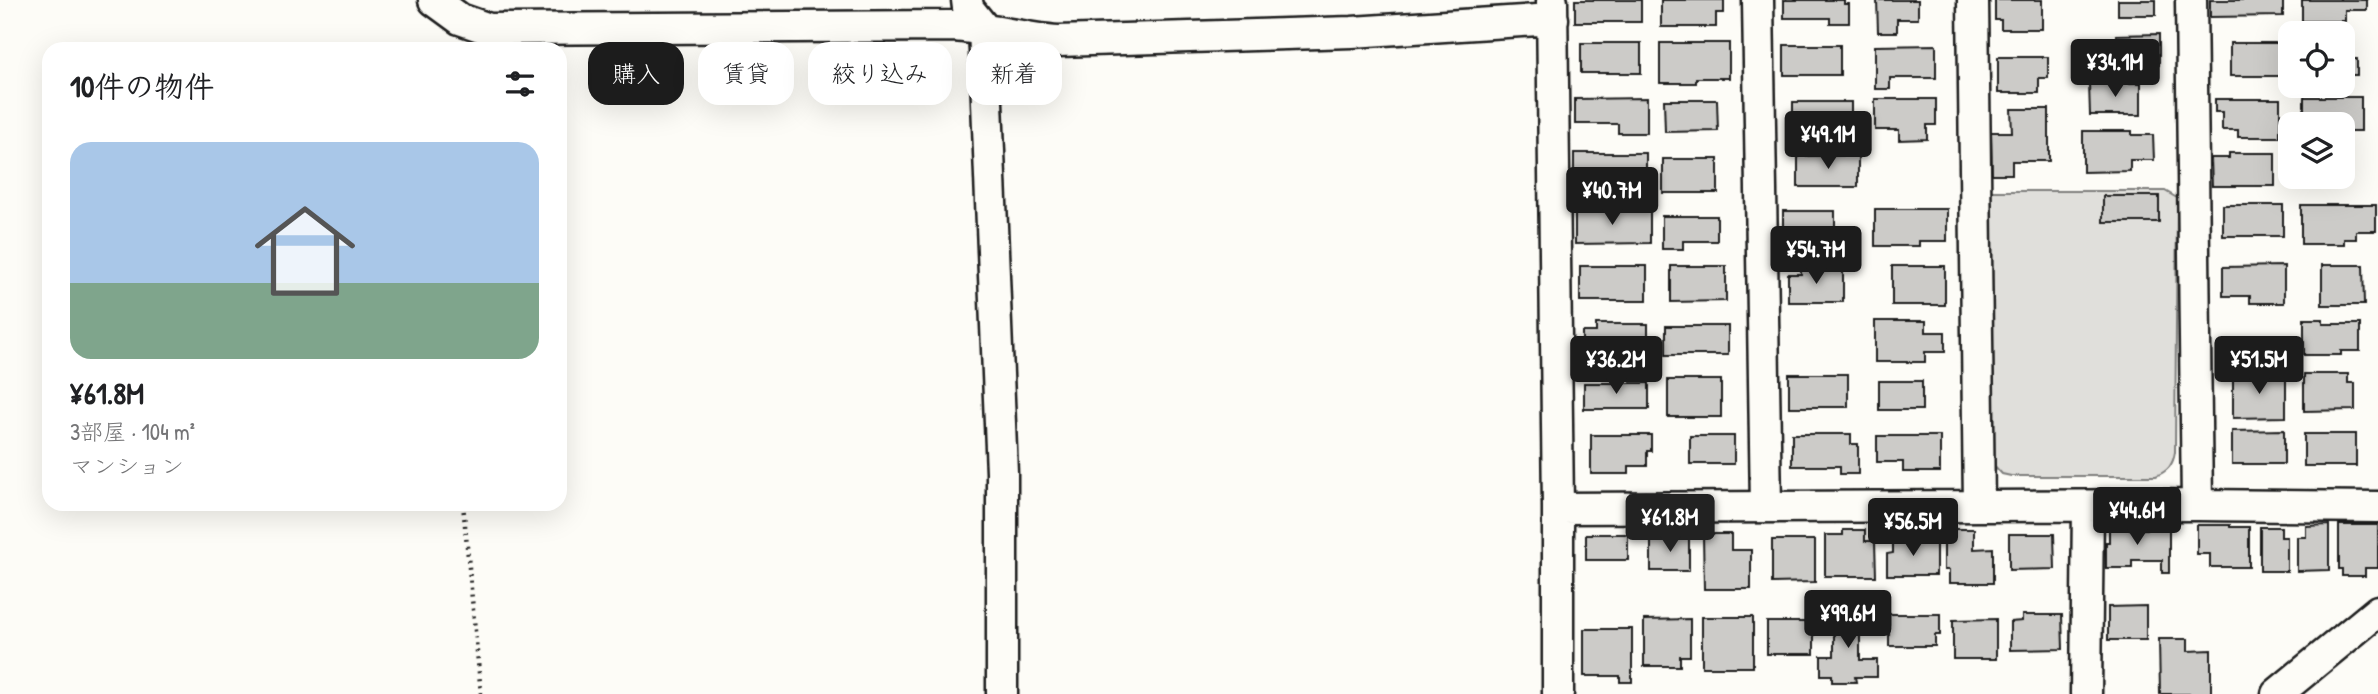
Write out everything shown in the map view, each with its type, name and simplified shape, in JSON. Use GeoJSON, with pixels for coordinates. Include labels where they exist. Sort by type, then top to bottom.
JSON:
{"type":"FeatureCollection","features":[{"type":"Feature","properties":{"kind":"street"},"geometry":{"type":"LineString","coordinates":[[434,0],[460,10],[489,29],[937,26],[984,28],[1024,38],[1058,41],[1376,31],[1552,10],[1558,694]]}},
{"type":"Feature","properties":{"kind":"street"},"geometry":{"type":"LineString","coordinates":[[967,0],[968,8],[984,28],[1002,473],[1002,694]]}},
{"type":"Feature","properties":{"kind":"street"},"geometry":{"type":"LineString","coordinates":[[1758,0],[1766,506]]}},
{"type":"Feature","properties":{"kind":"street"},"geometry":{"type":"LineString","coordinates":[[1973,0],[1979,506]]}},
{"type":"Feature","properties":{"kind":"street"},"geometry":{"type":"LineString","coordinates":[[2191,0],[2197,505]]}},
{"type":"Feature","properties":{"kind":"street"},"geometry":{"type":"LineString","coordinates":[[1558,508],[2197,505],[2378,507]]}},
{"type":"Feature","properties":{"kind":"street"},"geometry":{"type":"LineString","coordinates":[[2086,694],[2088,506]]}},
{"type":"Feature","properties":{"kind":"street"},"geometry":{"type":"LineString","coordinates":[[2277,694],[2378,611]]}},
{"type":"Feature","properties":{"kind":"path"},"geometry":{"type":"LineString","coordinates":[[464,511],[481,694]]}},
{"type":"Feature","properties":{"kind":"shaded area"},"geometry":{"type":"Polygon","coordinates":[[[1986,191],[2165,191],[2177,198],[2175,452],[2171,464],[2164,472],[2156,476],[2011,476],[2002,474],[1991,462],[1986,191]]]}},
{"type":"Feature","properties":{"kind":"building"},"geometry":{"type":"Polygon","coordinates":[[[1575,0],[1641,0],[1641,22],[1575,22],[1575,0]]]}},
{"type":"Feature","properties":{"kind":"building"},"geometry":{"type":"Polygon","coordinates":[[[1661,0],[1724,0],[1724,13],[1716,13],[1716,27],[1661,27],[1661,0]]]}},
{"type":"Feature","properties":{"kind":"building"},"geometry":{"type":"Polygon","coordinates":[[[1784,0],[1844,0],[1844,4],[1849,4],[1849,23],[1830,23],[1830,18],[1784,18],[1784,0]]]}},
{"type":"Feature","properties":{"kind":"building"},"geometry":{"type":"Polygon","coordinates":[[[1877,0],[1918,0],[1918,19],[1897,19],[1897,32],[1878,32],[1877,0]]]}},
{"type":"Feature","properties":{"kind":"building"},"geometry":{"type":"Polygon","coordinates":[[[1995,0],[2042,0],[2042,29],[2001,29],[2001,20],[1995,20],[1995,0]]]}},
{"type":"Feature","properties":{"kind":"building"},"geometry":{"type":"Polygon","coordinates":[[[2118,0],[2156,0],[2156,15],[2118,15],[2118,0]]]}},
{"type":"Feature","properties":{"kind":"building"},"geometry":{"type":"Polygon","coordinates":[[[2210,0],[2283,0],[2283,16],[2210,17],[2210,0]]]}},
{"type":"Feature","properties":{"kind":"building"},"geometry":{"type":"Polygon","coordinates":[[[2302,0],[2367,0],[2367,10],[2345,10],[2345,21],[2302,21],[2302,0]]]}},
{"type":"Feature","properties":{"kind":"building"},"geometry":{"type":"Polygon","coordinates":[[[2159,34],[2159,65],[2116,65],[2116,35],[2159,34]]]}},
{"type":"Feature","properties":{"kind":"building"},"geometry":{"type":"Polygon","coordinates":[[[1581,43],[1641,43],[1641,73],[1581,73],[1581,43]]]}},
{"type":"Feature","properties":{"kind":"building"},"geometry":{"type":"Polygon","coordinates":[[[1660,43],[1729,43],[1729,78],[1696,78],[1696,83],[1660,83],[1660,43]]]}},
{"type":"Feature","properties":{"kind":"building"},"geometry":{"type":"Polygon","coordinates":[[[2230,43],[2278,43],[2278,76],[2230,76],[2230,43]]]}},
{"type":"Feature","properties":{"kind":"building"},"geometry":{"type":"Polygon","coordinates":[[[1784,45],[1840,45],[1840,75],[1784,75],[1784,45]]]}},
{"type":"Feature","properties":{"kind":"building"},"geometry":{"type":"Polygon","coordinates":[[[1936,45],[1936,78],[1890,78],[1890,89],[1875,89],[1875,46],[1936,45]]]}},
{"type":"Feature","properties":{"kind":"building"},"geometry":{"type":"Polygon","coordinates":[[[1998,57],[2048,57],[2048,78],[2039,78],[2039,93],[1998,93],[1998,57]]]}},
{"type":"Feature","properties":{"kind":"building"},"geometry":{"type":"Polygon","coordinates":[[[2355,59],[2357,59],[2355,75],[2355,59]]]}},
{"type":"Feature","properties":{"kind":"building"},"geometry":{"type":"Polygon","coordinates":[[[2089,83],[2141,83],[2141,115],[2090,115],[2089,83]]]}},
{"type":"Feature","properties":{"kind":"building"},"geometry":{"type":"Polygon","coordinates":[[[2361,97],[2361,131],[2355,131],[2355,112],[2304,112],[2304,98],[2361,97]]]}},
{"type":"Feature","properties":{"kind":"building"},"geometry":{"type":"Polygon","coordinates":[[[1647,98],[1647,133],[1618,133],[1618,124],[1575,124],[1575,99],[1647,98]]]}},
{"type":"Feature","properties":{"kind":"building"},"geometry":{"type":"Polygon","coordinates":[[[1875,99],[1936,99],[1936,125],[1927,125],[1927,139],[1899,140],[1899,130],[1875,130],[1875,99]]]}},
{"type":"Feature","properties":{"kind":"building"},"geometry":{"type":"Polygon","coordinates":[[[2215,99],[2280,99],[2278,137],[2238,137],[2238,130],[2222,130],[2222,112],[2215,112],[2215,99]]]}},
{"type":"Feature","properties":{"kind":"building"},"geometry":{"type":"Polygon","coordinates":[[[1664,100],[1717,100],[1718,131],[1665,132],[1664,100]]]}},
{"type":"Feature","properties":{"kind":"building"},"geometry":{"type":"Polygon","coordinates":[[[1793,102],[1851,102],[1851,136],[1793,136],[1793,102]]]}},
{"type":"Feature","properties":{"kind":"building"},"geometry":{"type":"Polygon","coordinates":[[[2011,109],[2049,109],[2049,161],[2012,161],[2012,174],[1992,174],[1991,132],[2012,132],[2011,109]]]}},
{"type":"Feature","properties":{"kind":"building"},"geometry":{"type":"Polygon","coordinates":[[[2083,131],[2132,131],[2132,135],[2153,135],[2154,160],[2130,160],[2130,171],[2083,172],[2083,131]]]}},
{"type":"Feature","properties":{"kind":"building"},"geometry":{"type":"Polygon","coordinates":[[[1574,153],[1646,153],[1646,178],[1628,178],[1628,185],[1574,185],[1574,153]]]}},
{"type":"Feature","properties":{"kind":"building"},"geometry":{"type":"Polygon","coordinates":[[[2229,153],[2275,153],[2275,186],[2212,186],[2211,158],[2229,158],[2229,153]]]}},
{"type":"Feature","properties":{"kind":"building"},"geometry":{"type":"Polygon","coordinates":[[[1858,155],[1858,187],[1798,187],[1798,156],[1858,155]]]}},
{"type":"Feature","properties":{"kind":"building"},"geometry":{"type":"Polygon","coordinates":[[[1663,159],[1718,159],[1718,193],[1663,193],[1663,159]]]}},
{"type":"Feature","properties":{"kind":"building"},"geometry":{"type":"Polygon","coordinates":[[[2103,196],[2159,196],[2159,222],[2103,222],[2103,196]]]}},
{"type":"Feature","properties":{"kind":"building"},"geometry":{"type":"Polygon","coordinates":[[[2223,205],[2283,205],[2283,236],[2223,236],[2223,205]]]}},
{"type":"Feature","properties":{"kind":"building"},"geometry":{"type":"Polygon","coordinates":[[[2301,205],[2376,205],[2376,231],[2356,231],[2356,239],[2344,239],[2344,244],[2301,244],[2301,205]]]}},
{"type":"Feature","properties":{"kind":"building"},"geometry":{"type":"Polygon","coordinates":[[[1875,209],[1947,209],[1947,241],[1919,241],[1919,246],[1875,246],[1875,209]]]}},
{"type":"Feature","properties":{"kind":"building"},"geometry":{"type":"Polygon","coordinates":[[[1575,211],[1650,211],[1650,243],[1575,244],[1575,211]]]}},
{"type":"Feature","properties":{"kind":"building"},"geometry":{"type":"Polygon","coordinates":[[[1783,211],[1835,211],[1835,241],[1797,241],[1797,236],[1783,236],[1783,211]]]}},
{"type":"Feature","properties":{"kind":"building"},"geometry":{"type":"Polygon","coordinates":[[[1662,216],[1717,216],[1717,241],[1683,241],[1683,249],[1662,249],[1662,216]]]}},
{"type":"Feature","properties":{"kind":"building"},"geometry":{"type":"Polygon","coordinates":[[[2322,265],[2363,265],[2364,305],[2322,305],[2322,265]]]}},
{"type":"Feature","properties":{"kind":"building"},"geometry":{"type":"Polygon","coordinates":[[[1580,266],[1647,266],[1647,301],[1580,301],[1580,266]]]}},
{"type":"Feature","properties":{"kind":"building"},"geometry":{"type":"Polygon","coordinates":[[[1671,266],[1726,266],[1726,301],[1671,302],[1671,266]]]}},
{"type":"Feature","properties":{"kind":"building"},"geometry":{"type":"Polygon","coordinates":[[[1892,266],[1945,266],[1945,305],[1892,305],[1892,266]]]}},
{"type":"Feature","properties":{"kind":"building"},"geometry":{"type":"Polygon","coordinates":[[[2284,266],[2284,303],[2250,303],[2250,296],[2223,296],[2223,267],[2284,266]]]}},
{"type":"Feature","properties":{"kind":"building"},"geometry":{"type":"Polygon","coordinates":[[[1801,268],[1843,268],[1843,302],[1788,302],[1788,274],[1801,274],[1801,268]]]}},
{"type":"Feature","properties":{"kind":"building"},"geometry":{"type":"Polygon","coordinates":[[[2304,319],[2323,319],[2323,324],[2360,324],[2360,351],[2341,351],[2341,355],[2304,355],[2304,319]]]}},
{"type":"Feature","properties":{"kind":"building"},"geometry":{"type":"Polygon","coordinates":[[[1875,321],[1926,321],[1926,332],[1945,332],[1945,352],[1925,352],[1925,362],[1875,362],[1875,321]]]}},
{"type":"Feature","properties":{"kind":"building"},"geometry":{"type":"Polygon","coordinates":[[[1596,324],[1648,324],[1648,357],[1582,357],[1582,332],[1596,332],[1596,324]]]}},
{"type":"Feature","properties":{"kind":"building"},"geometry":{"type":"Polygon","coordinates":[[[1666,326],[1728,326],[1728,355],[1666,355],[1666,326]]]}},
{"type":"Feature","properties":{"kind":"building"},"geometry":{"type":"Polygon","coordinates":[[[1789,374],[1848,374],[1848,407],[1789,407],[1789,374]]]}},
{"type":"Feature","properties":{"kind":"building"},"geometry":{"type":"Polygon","coordinates":[[[2233,374],[2286,374],[2286,417],[2233,418],[2233,374]]]}},
{"type":"Feature","properties":{"kind":"building"},"geometry":{"type":"Polygon","coordinates":[[[2304,374],[2348,374],[2348,383],[2355,383],[2355,410],[2304,411],[2304,374]]]}},
{"type":"Feature","properties":{"kind":"building"},"geometry":{"type":"Polygon","coordinates":[[[1668,380],[1721,380],[1721,417],[1668,417],[1668,380]]]}},
{"type":"Feature","properties":{"kind":"building"},"geometry":{"type":"Polygon","coordinates":[[[1879,381],[1922,381],[1922,410],[1879,410],[1879,381]]]}},
{"type":"Feature","properties":{"kind":"building"},"geometry":{"type":"Polygon","coordinates":[[[1584,383],[1649,383],[1649,409],[1584,409],[1584,383]]]}},
{"type":"Feature","properties":{"kind":"building"},"geometry":{"type":"Polygon","coordinates":[[[2284,430],[2284,464],[2232,464],[2232,431],[2284,430]]]}},
{"type":"Feature","properties":{"kind":"building"},"geometry":{"type":"Polygon","coordinates":[[[1792,434],[1851,434],[1851,444],[1858,444],[1858,474],[1840,474],[1840,466],[1792,466],[1792,434]]]}},
{"type":"Feature","properties":{"kind":"building"},"geometry":{"type":"Polygon","coordinates":[[[2304,434],[2356,434],[2356,466],[2304,466],[2304,434]]]}},
{"type":"Feature","properties":{"kind":"building"},"geometry":{"type":"Polygon","coordinates":[[[1591,435],[1651,435],[1647,466],[1629,466],[1629,474],[1591,474],[1591,435]]]}},
{"type":"Feature","properties":{"kind":"building"},"geometry":{"type":"Polygon","coordinates":[[[1690,436],[1734,436],[1734,464],[1690,464],[1690,436]]]}},
{"type":"Feature","properties":{"kind":"building"},"geometry":{"type":"Polygon","coordinates":[[[1877,436],[1940,436],[1940,472],[1903,472],[1903,462],[1877,462],[1877,436]]]}},
{"type":"Feature","properties":{"kind":"building"},"geometry":{"type":"Polygon","coordinates":[[[2197,525],[2249,527],[2249,567],[2210,567],[2210,554],[2197,554],[2197,525]]]}},
{"type":"Feature","properties":{"kind":"building"},"geometry":{"type":"Polygon","coordinates":[[[2329,525],[2329,570],[2297,571],[2297,537],[2306,537],[2306,526],[2329,525]]]}},
{"type":"Feature","properties":{"kind":"building"},"geometry":{"type":"Polygon","coordinates":[[[2339,525],[2378,525],[2378,568],[2365,568],[2365,576],[2342,576],[2342,569],[2339,569],[2339,525]]]}},
{"type":"Feature","properties":{"kind":"building"},"geometry":{"type":"Polygon","coordinates":[[[2260,527],[2281,527],[2281,537],[2287,537],[2287,571],[2260,571],[2260,527]]]}},
{"type":"Feature","properties":{"kind":"building"},"geometry":{"type":"Polygon","coordinates":[[[1944,529],[1974,529],[1974,549],[1993,548],[1993,583],[1949,583],[1949,570],[1944,570],[1944,529]]]}},
{"type":"Feature","properties":{"kind":"building"},"geometry":{"type":"Polygon","coordinates":[[[2109,529],[2169,529],[2169,573],[2162,573],[2162,560],[2132,560],[2132,568],[2106,568],[2109,529]]]}},
{"type":"Feature","properties":{"kind":"building"},"geometry":{"type":"Polygon","coordinates":[[[1843,530],[1865,530],[1865,541],[1875,541],[1876,576],[1825,576],[1825,535],[1843,535],[1843,530]]]}},
{"type":"Feature","properties":{"kind":"building"},"geometry":{"type":"Polygon","coordinates":[[[1586,534],[1628,534],[1628,560],[1586,560],[1586,534]]]}},
{"type":"Feature","properties":{"kind":"building"},"geometry":{"type":"Polygon","coordinates":[[[1703,534],[1731,534],[1731,550],[1751,550],[1751,589],[1704,589],[1703,534]]]}},
{"type":"Feature","properties":{"kind":"building"},"geometry":{"type":"Polygon","coordinates":[[[2009,534],[2054,534],[2055,569],[2009,570],[2009,534]]]}},
{"type":"Feature","properties":{"kind":"building"},"geometry":{"type":"Polygon","coordinates":[[[1651,536],[1689,536],[1689,571],[1651,571],[1651,536]]]}},
{"type":"Feature","properties":{"kind":"building"},"geometry":{"type":"Polygon","coordinates":[[[1772,540],[1815,540],[1815,582],[1772,583],[1772,540]]]}},
{"type":"Feature","properties":{"kind":"building"},"geometry":{"type":"Polygon","coordinates":[[[1893,540],[1936,540],[1936,575],[1887,575],[1887,554],[1893,553],[1893,540]]]}},
{"type":"Feature","properties":{"kind":"building"},"geometry":{"type":"Polygon","coordinates":[[[2146,606],[2146,640],[2108,640],[2108,607],[2146,606]]]}},
{"type":"Feature","properties":{"kind":"building"},"geometry":{"type":"Polygon","coordinates":[[[1889,614],[1940,614],[1940,635],[1935,635],[1935,646],[1889,646],[1889,614]]]}},
{"type":"Feature","properties":{"kind":"building"},"geometry":{"type":"Polygon","coordinates":[[[2022,615],[2062,615],[2063,649],[2010,650],[2010,622],[2022,621],[2022,615]]]}},
{"type":"Feature","properties":{"kind":"building"},"geometry":{"type":"Polygon","coordinates":[[[1702,617],[1753,617],[1753,667],[1702,667],[1702,617]]]}},
{"type":"Feature","properties":{"kind":"building"},"geometry":{"type":"Polygon","coordinates":[[[1827,617],[1871,617],[1871,635],[1860,635],[1860,660],[1877,660],[1877,677],[1855,677],[1856,682],[1832,682],[1832,675],[1821,675],[1821,656],[1834,656],[1834,633],[1827,633],[1827,617]]]}},
{"type":"Feature","properties":{"kind":"building"},"geometry":{"type":"Polygon","coordinates":[[[1690,619],[1690,656],[1680,656],[1680,666],[1644,666],[1644,620],[1690,619]]]}},
{"type":"Feature","properties":{"kind":"building"},"geometry":{"type":"Polygon","coordinates":[[[1996,619],[1996,659],[1953,659],[1953,620],[1996,619]]]}},
{"type":"Feature","properties":{"kind":"building"},"geometry":{"type":"Polygon","coordinates":[[[1767,622],[1814,622],[1814,654],[1767,654],[1767,622]]]}},
{"type":"Feature","properties":{"kind":"building"},"geometry":{"type":"Polygon","coordinates":[[[1584,629],[1632,629],[1632,682],[1620,682],[1620,676],[1584,676],[1584,629]]]}},
{"type":"Feature","properties":{"kind":"building"},"geometry":{"type":"Polygon","coordinates":[[[2159,639],[2188,639],[2188,651],[2211,650],[2211,694],[2160,694],[2159,639]]]}}]}
